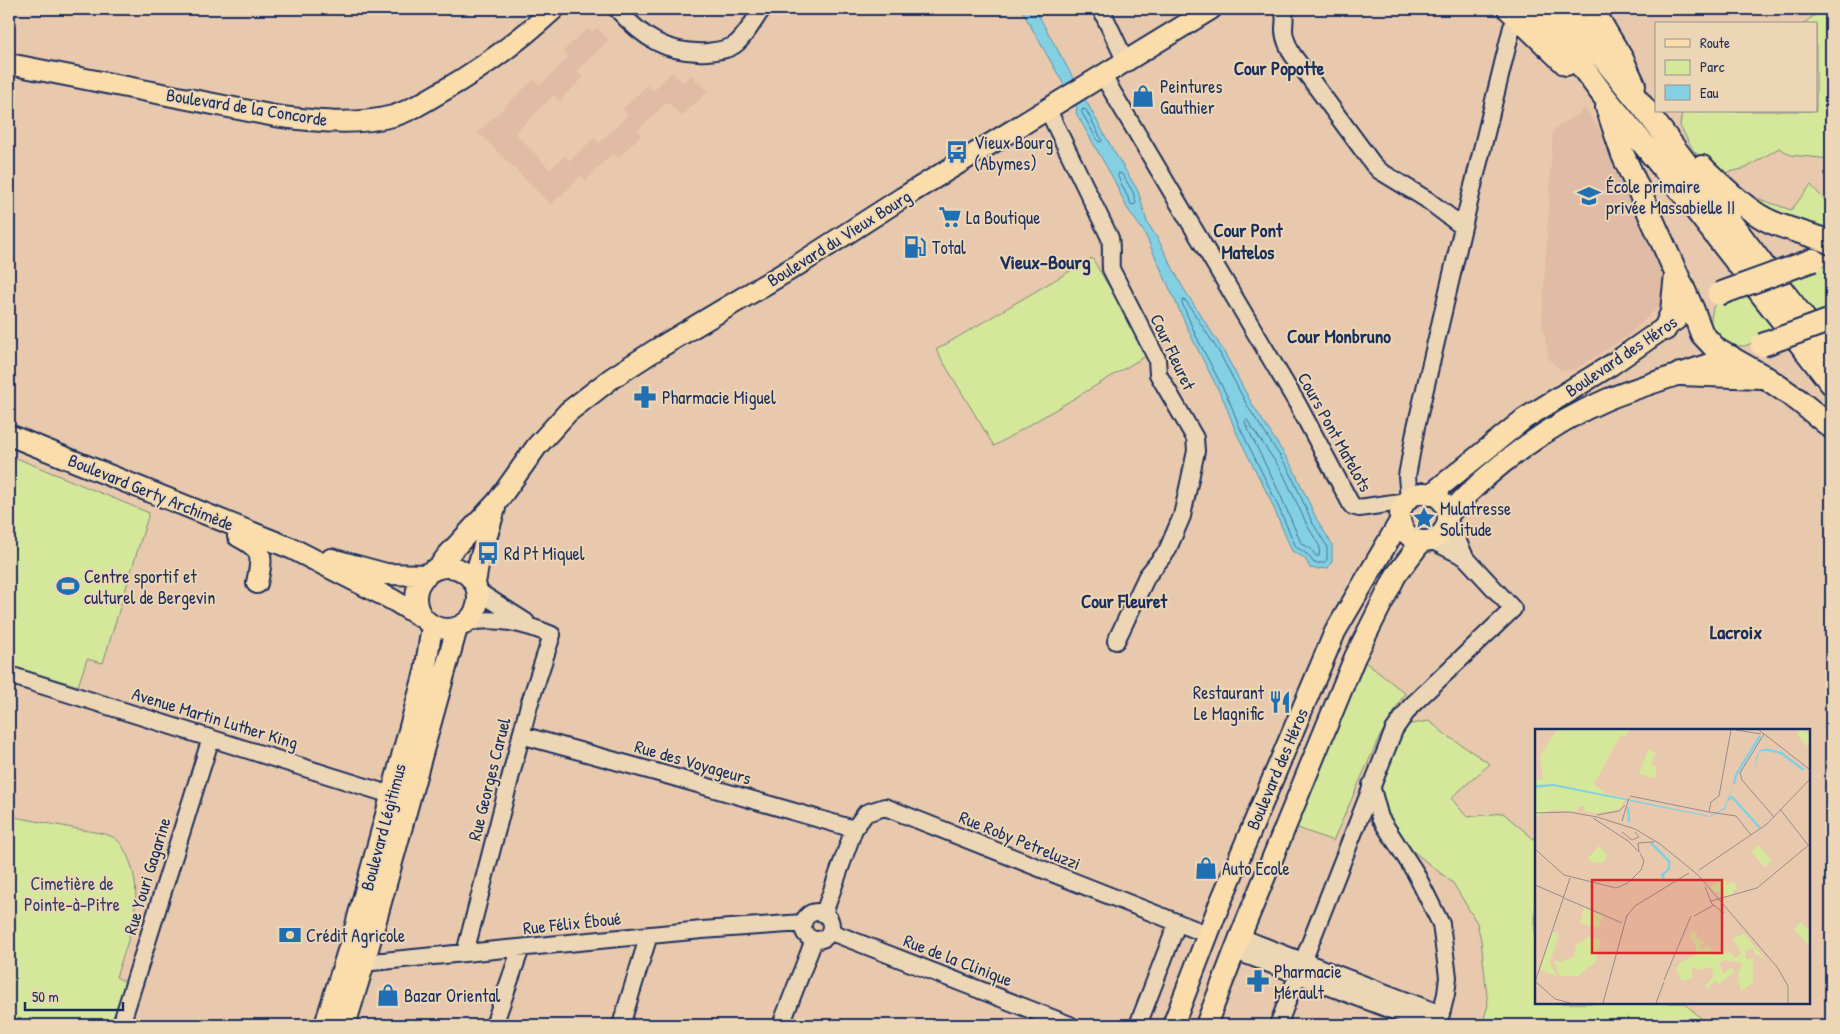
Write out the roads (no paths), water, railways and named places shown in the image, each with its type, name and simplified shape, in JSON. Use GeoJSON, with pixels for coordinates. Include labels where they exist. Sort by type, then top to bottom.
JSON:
{"type":"FeatureCollection","features":[{"type":"Feature","properties":{"kind":"highway"},"geometry":{"type":"LineString","coordinates":[[1539,9],[1603,95],[1668,174],[1831,383]]}},
{"type":"Feature","properties":{"kind":"highway"},"geometry":{"type":"LineString","coordinates":[[1563,9],[1651,117],[1781,290],[1831,353]]}},
{"type":"Feature","properties":{"kind":"highway"},"geometry":{"type":"LineString","coordinates":[[1592,9],[1623,61],[1651,117],[1678,144],[1728,192],[1764,218],[1831,243]]}},
{"type":"Feature","properties":{"kind":"highway"},"geometry":{"type":"LineString","coordinates":[[1511,18],[1559,55],[1583,69]]}},
{"type":"Feature","properties":{"kind":"highway"},"geometry":{"type":"LineString","coordinates":[[1559,55],[1613,126]]}},
{"type":"Feature","properties":{"kind":"highway"},"geometry":{"type":"LineString","coordinates":[[1635,86],[1678,144]]}},
{"type":"Feature","properties":{"kind":"highway"},"geometry":{"type":"LineString","coordinates":[[1603,95],[1622,155],[1702,334],[1717,350],[1731,356],[1765,378],[1798,400],[1831,426]]}},
{"type":"Feature","properties":{"kind":"highway","name":"Boulevard des Héros"},"geometry":{"type":"LineString","coordinates":[[1692,308],[1719,294],[1822,257]]}},
{"type":"Feature","properties":{"kind":"highway"},"geometry":{"type":"LineString","coordinates":[[1665,329],[1672,312],[1676,273]]}},
{"type":"Feature","properties":{"kind":"highway","name":"Boulevard des Héros"},"geometry":{"type":"LineString","coordinates":[[1731,356],[1831,320]]}},
{"type":"Feature","properties":{"kind":"highway"},"geometry":{"type":"LineString","coordinates":[[1680,374],[1747,375],[1765,378]]}},
{"type":"Feature","properties":{"kind":"main road","name":"Boulevard de la Concorde"},"geometry":{"type":"LineString","coordinates":[[9,64],[275,116],[303,120],[365,121],[393,116],[422,104],[471,75],[504,52],[554,9]]}},
{"type":"Feature","properties":{"kind":"main road","name":"Boulevard du Vieux Bourg"},"geometry":{"type":"LineString","coordinates":[[433,571],[497,502],[537,446],[568,412],[612,378],[656,349],[801,263],[1054,104],[1211,9]]}},
{"type":"Feature","properties":{"kind":"main road","name":"Boulevard de la Concorde"},"geometry":{"type":"LineString","coordinates":[[9,56],[88,79]]}},
{"type":"Feature","properties":{"kind":"main road","name":"Boulevard des Héros"},"geometry":{"type":"LineString","coordinates":[[1173,1025],[1218,908],[1335,632],[1411,501],[1524,419],[1611,365],[1665,329],[1692,308]]}},
{"type":"Feature","properties":{"kind":"main road","name":"Boulevard des Héros"},"geometry":{"type":"LineString","coordinates":[[1448,517],[1482,479],[1557,424],[1606,400],[1731,356]]}},
{"type":"Feature","properties":{"kind":"main road","name":"Boulevard Gerty Archimède"},"geometry":{"type":"LineString","coordinates":[[9,435],[293,549],[392,600],[427,622]]}},
{"type":"Feature","properties":{"kind":"main road"},"geometry":{"type":"LineString","coordinates":[[136,487],[254,544],[261,558],[257,583]]}},
{"type":"Feature","properties":{"kind":"main road"},"geometry":{"type":"LineString","coordinates":[[1411,501],[1443,503],[1448,517],[1442,532],[1427,541],[1410,537],[1403,529],[1411,501]]}},
{"type":"Feature","properties":{"kind":"main road","name":"Boulevard du Vieux Bourg"},"geometry":{"type":"LineString","coordinates":[[477,587],[478,566],[497,502]]}},
{"type":"Feature","properties":{"kind":"main road","name":"Boulevard des Héros"},"geometry":{"type":"LineString","coordinates":[[1206,1025],[1355,657],[1396,575],[1427,541]]}},
{"type":"Feature","properties":{"kind":"main road","name":"Boulevard Gerty Archimède"},"geometry":{"type":"LineString","coordinates":[[293,549],[386,574],[433,571]]}},
{"type":"Feature","properties":{"kind":"main road"},"geometry":{"type":"LineString","coordinates":[[450,567],[460,569],[469,575],[477,587],[479,601],[476,613],[462,625],[444,630],[427,622],[416,600],[416,590],[421,580],[433,571],[450,567]]}},
{"type":"Feature","properties":{"kind":"main road","name":"Boulevard Légitimus"},"geometry":{"type":"LineString","coordinates":[[345,1025],[364,963],[400,797],[425,672],[427,622]]}},
{"type":"Feature","properties":{"kind":"main road","name":"Boulevard Légitimus"},"geometry":{"type":"LineString","coordinates":[[325,1025],[400,797],[462,625]]}},
{"type":"Feature","properties":{"kind":"street"},"geometry":{"type":"LineString","coordinates":[[617,9],[644,36],[660,45],[667,48],[696,52],[718,51],[736,44],[762,9]]}},
{"type":"Feature","properties":{"kind":"street"},"geometry":{"type":"LineString","coordinates":[[1101,9],[1126,62]]}},
{"type":"Feature","properties":{"kind":"street"},"geometry":{"type":"LineString","coordinates":[[1283,9],[1285,16],[1284,30],[1288,45],[1373,164],[1380,171],[1426,199],[1463,226]]}},
{"type":"Feature","properties":{"kind":"street"},"geometry":{"type":"LineString","coordinates":[[1411,501],[1407,476],[1416,427],[1511,18]]}},
{"type":"Feature","properties":{"kind":"street","name":"Cours Pont Matelots"},"geometry":{"type":"LineString","coordinates":[[1095,80],[1296,403],[1352,506],[1355,508],[1411,501]]}},
{"type":"Feature","properties":{"kind":"street","name":"Cour Fleuret"},"geometry":{"type":"LineString","coordinates":[[1054,104],[1110,238],[1112,245],[1110,256],[1111,269],[1157,360],[1158,374],[1195,438],[1196,451],[1190,471],[1182,516],[1167,551],[1147,576],[1116,641]]}},
{"type":"Feature","properties":{"kind":"street"},"geometry":{"type":"LineString","coordinates":[[1278,1025],[1394,730],[1411,706],[1513,609],[1465,557],[1448,517]]}},
{"type":"Feature","properties":{"kind":"street"},"geometry":{"type":"LineString","coordinates":[[1427,541],[1465,557]]}},
{"type":"Feature","properties":{"kind":"street","name":"Rue Georges Caruel"},"geometry":{"type":"LineString","coordinates":[[477,587],[535,628]]}},
{"type":"Feature","properties":{"kind":"street","name":"Rue Georges Caruel"},"geometry":{"type":"LineString","coordinates":[[462,625],[483,619],[495,619],[535,628],[552,635],[529,705],[465,953]]}},
{"type":"Feature","properties":{"kind":"street","name":"Avenue Martin Luther King"},"geometry":{"type":"LineString","coordinates":[[9,675],[400,797]]}},
{"type":"Feature","properties":{"kind":"street","name":"Rue des Voyageurs"},"geometry":{"type":"LineString","coordinates":[[521,735],[854,829]]}},
{"type":"Feature","properties":{"kind":"street","name":"Rue Youri Gagarine"},"geometry":{"type":"LineString","coordinates":[[121,1025],[211,738]]}},
{"type":"Feature","properties":{"kind":"street"},"geometry":{"type":"LineString","coordinates":[[1238,944],[1436,1022],[1446,994],[1448,977],[1442,924],[1415,872],[1380,818],[1372,785]]}},
{"type":"Feature","properties":{"kind":"street","name":"Rue Roby Petreluzzi"},"geometry":{"type":"LineString","coordinates":[[854,829],[866,813],[885,807],[1177,924]]}},
{"type":"Feature","properties":{"kind":"street"},"geometry":{"type":"LineString","coordinates":[[824,913],[854,829]]}},
{"type":"Feature","properties":{"kind":"street"},"geometry":{"type":"LineString","coordinates":[[811,913],[824,913],[831,921],[831,932],[821,940],[814,940],[805,934],[803,923],[811,913]]}},
{"type":"Feature","properties":{"kind":"street","name":"Rue Félix Éboué"},"geometry":{"type":"LineString","coordinates":[[344,965],[803,923]]}},
{"type":"Feature","properties":{"kind":"street"},"geometry":{"type":"LineString","coordinates":[[1138,1025],[1177,924],[1209,935]]}},
{"type":"Feature","properties":{"kind":"street","name":"Rue de la Clinique"},"geometry":{"type":"LineString","coordinates":[[831,932],[1070,1025]]}},
{"type":"Feature","properties":{"kind":"street"},"geometry":{"type":"LineString","coordinates":[[621,1025],[649,936]]}},
{"type":"Feature","properties":{"kind":"street"},"geometry":{"type":"LineString","coordinates":[[781,1025],[814,940]]}},
{"type":"Feature","properties":{"kind":"street"},"geometry":{"type":"LineString","coordinates":[[494,1025],[521,948]]}},
{"type":"Feature","properties":{"kind":"water"},"geometry":{"type":"Polygon","coordinates":[[[1021,9],[1035,9],[1138,191],[1147,222],[1182,286],[1223,350],[1252,404],[1293,468],[1317,520],[1332,544],[1332,561],[1328,568],[1310,568],[1305,558],[1292,551],[1270,499],[1235,430],[1225,403],[1192,338],[1144,232],[1127,208],[1114,180],[1076,113],[1077,108],[1021,9]]]}},
{"type":"Feature","properties":{"kind":"place","name":"Peintures Gauthier"},"geometry":{"type":"Point","coordinates":[1143,96]}},
{"type":"Feature","properties":{"kind":"place","name":"Vieux Bourg (Abymes)"},"geometry":{"type":"Point","coordinates":[957,152]}},
{"type":"Feature","properties":{"kind":"place","name":"École primaire privée Massabielle II"},"geometry":{"type":"Point","coordinates":[1589,196]}},
{"type":"Feature","properties":{"kind":"place","name":"La Boutique"},"geometry":{"type":"Point","coordinates":[950,217]}},
{"type":"Feature","properties":{"kind":"place","name":"Total"},"geometry":{"type":"Point","coordinates":[915,247]}},
{"type":"Feature","properties":{"kind":"place","name":"Pharmacie Miguel"},"geometry":{"type":"Point","coordinates":[645,397]}},
{"type":"Feature","properties":{"kind":"place","name":"Mulatresse Solitude"},"geometry":{"type":"Point","coordinates":[1424,518]}},
{"type":"Feature","properties":{"kind":"place","name":"Rd Pt Miquel"},"geometry":{"type":"Point","coordinates":[488,553]}},
{"type":"Feature","properties":{"kind":"place","name":"Centre sportif et culturel de Bergevin"},"geometry":{"type":"Point","coordinates":[68,586]}},
{"type":"Feature","properties":{"kind":"place","name":"Restaurant Le Magnific"},"geometry":{"type":"Point","coordinates":[1280,702]}},
{"type":"Feature","properties":{"kind":"place","name":"Auto Ecole"},"geometry":{"type":"Point","coordinates":[1206,868]}},
{"type":"Feature","properties":{"kind":"place","name":"Crédit Agricole"},"geometry":{"type":"Point","coordinates":[290,935]}},
{"type":"Feature","properties":{"kind":"place","name":"Pharmacie Mérault"},"geometry":{"type":"Point","coordinates":[1258,981]}},
{"type":"Feature","properties":{"kind":"place","name":"Bazar Oriental"},"geometry":{"type":"Point","coordinates":[388,995]}},
{"type":"Feature","properties":{"kind":"district","name":"Cour Popotte"},"geometry":{"type":"Point","coordinates":[1279,68]}},
{"type":"Feature","properties":{"kind":"district","name":"Cour Pont Matelos"},"geometry":{"type":"Point","coordinates":[1248,241]}},
{"type":"Feature","properties":{"kind":"district","name":"Vieux-Bourg"},"geometry":{"type":"Point","coordinates":[1045,261]}},
{"type":"Feature","properties":{"kind":"district","name":"Cour Monbruno"},"geometry":{"type":"Point","coordinates":[1339,336]}},
{"type":"Feature","properties":{"kind":"district","name":"Cour Fleuret"},"geometry":{"type":"Point","coordinates":[1124,601]}},
{"type":"Feature","properties":{"kind":"district","name":"Lacroix"},"geometry":{"type":"Point","coordinates":[1736,631]}},
{"type":"Feature","properties":{"kind":"park label","name":"Cimetière de Pointe-à-Pitre"},"geometry":{"type":"Point","coordinates":[72,893]}}]}
